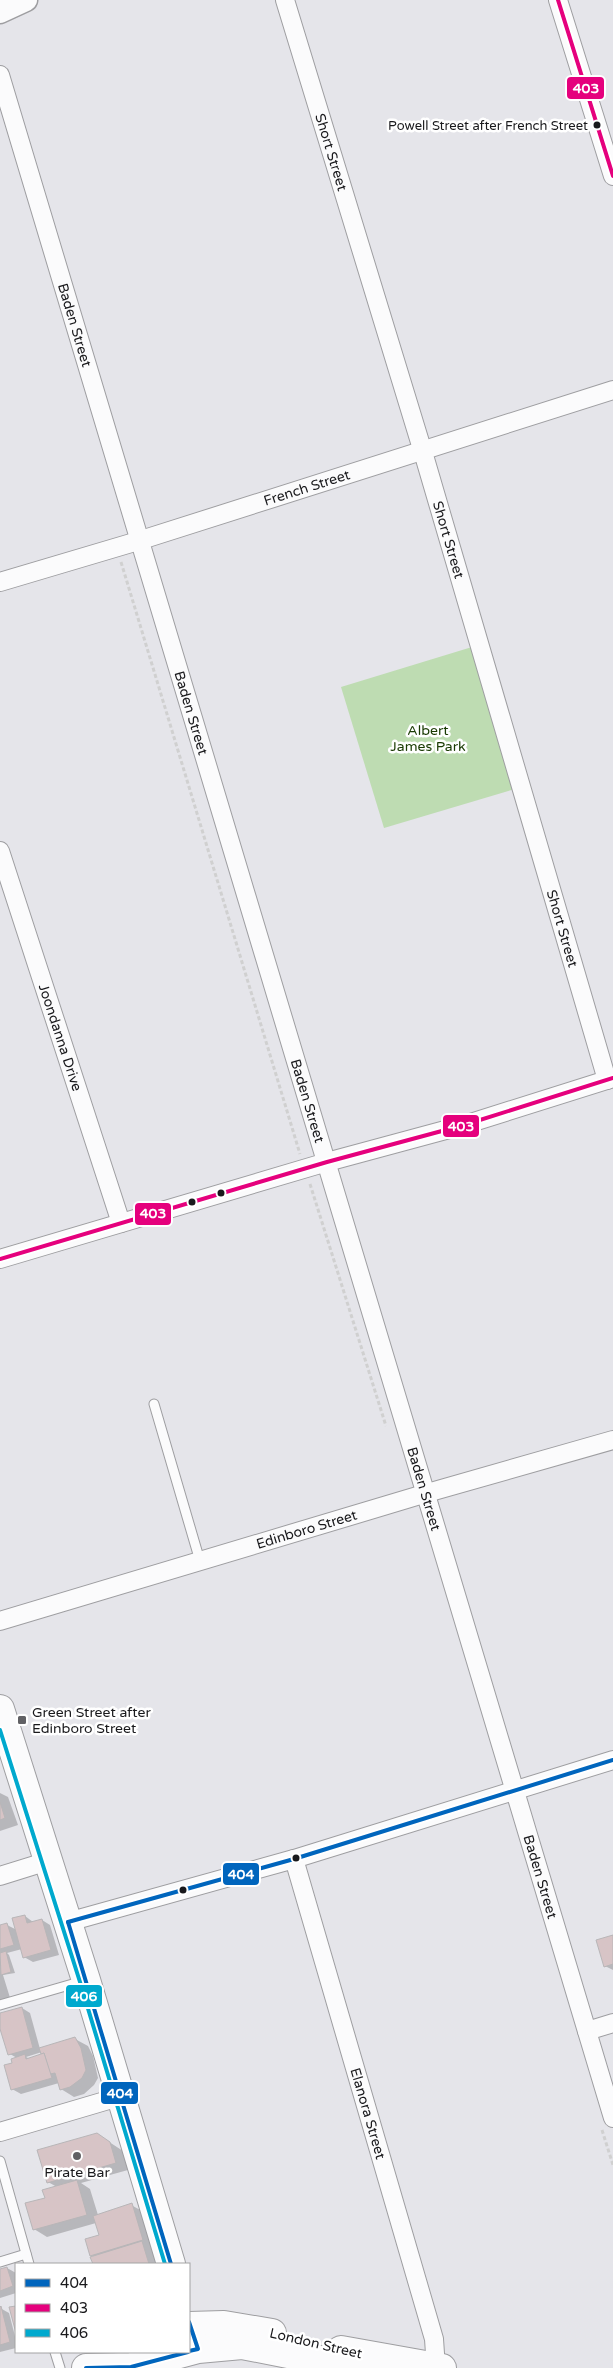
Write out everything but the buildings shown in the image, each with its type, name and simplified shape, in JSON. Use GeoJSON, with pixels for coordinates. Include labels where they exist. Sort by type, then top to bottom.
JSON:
{"type":"FeatureCollection","features":[{"type":"Feature","properties":{"kind":"main road"},"geometry":{"type":"LineString","coordinates":[[0,1709],[5,1746],[48,1860],[68,1922],[122,2096],[171,2263]]}},
{"type":"Feature","properties":{"kind":"main road","name":"London Street"},"geometry":{"type":"LineString","coordinates":[[194,2338],[224,2325],[254,2328],[354,2353],[438,2368]]}},
{"type":"Feature","properties":{"kind":"main road","name":"London Street"},"geometry":{"type":"LineString","coordinates":[[194,2338],[242,2345],[360,2368]]}},
{"type":"Feature","properties":{"kind":"main road","name":"London Street"},"geometry":{"type":"LineString","coordinates":[[88,2367],[110,2353]]}},
{"type":"Feature","properties":{"kind":"main road","name":"London Street"},"geometry":{"type":"LineString","coordinates":[[88,2367],[131,2367],[161,2353]]}},
{"type":"Feature","properties":{"kind":"street"},"geometry":{"type":"LineString","coordinates":[[0,12],[26,0]]}},
{"type":"Feature","properties":{"kind":"street","name":"Short Street"},"geometry":{"type":"LineString","coordinates":[[285,0],[610,1079]]}},
{"type":"Feature","properties":{"kind":"street"},"geometry":{"type":"LineString","coordinates":[[558,0],[613,176]]}},
{"type":"Feature","properties":{"kind":"street","name":"Baden Street"},"geometry":{"type":"LineString","coordinates":[[1,79],[138,541],[327,1162],[613,2118]]}},
{"type":"Feature","properties":{"kind":"street","name":"French Street"},"geometry":{"type":"LineString","coordinates":[[0,582],[138,541],[613,390]]}},
{"type":"Feature","properties":{"kind":"street","name":"Joondanna Drive"},"geometry":{"type":"LineString","coordinates":[[0,851],[121,1223]]}},
{"type":"Feature","properties":{"kind":"street"},"geometry":{"type":"LineString","coordinates":[[0,1259],[327,1162],[464,1125],[610,1079]]}},
{"type":"Feature","properties":{"kind":"street","name":"Edinboro Street"},"geometry":{"type":"LineString","coordinates":[[0,1621],[426,1493],[613,1440]]}},
{"type":"Feature","properties":{"kind":"street"},"geometry":{"type":"LineString","coordinates":[[68,1922],[294,1859],[613,1760]]}},
{"type":"Feature","properties":{"kind":"street","name":"Elanora Street"},"geometry":{"type":"LineString","coordinates":[[294,1859],[434,2339],[438,2368]]}},
{"type":"Feature","properties":{"kind":"street"},"geometry":{"type":"LineString","coordinates":[[0,1876],[48,1860]]}},
{"type":"Feature","properties":{"kind":"street"},"geometry":{"type":"LineString","coordinates":[[587,2031],[613,2023]]}},
{"type":"Feature","properties":{"kind":"street"},"geometry":{"type":"LineString","coordinates":[[0,2132],[122,2096]]}},
{"type":"Feature","properties":{"kind":"lane"},"geometry":{"type":"LineString","coordinates":[[154,1404],[200,1561]]}},
{"type":"Feature","properties":{"kind":"lane"},"geometry":{"type":"LineString","coordinates":[[0,2005],[86,1980]]}},
{"type":"Feature","properties":{"kind":"lane"},"geometry":{"type":"LineString","coordinates":[[0,2161],[29,2263]]}},
{"type":"Feature","properties":{"kind":"lane"},"geometry":{"type":"LineString","coordinates":[[0,2262],[26,2254]]}},
{"type":"Feature","properties":{"kind":"lane"},"geometry":{"type":"LineString","coordinates":[[55,2353],[60,2368]]}},
{"type":"Feature","properties":{"kind":"green space","name":"Albert James Park"},"geometry":{"type":"Polygon","coordinates":[[[472,647],[515,789],[384,828],[341,687],[472,647]]]}},
{"type":"Feature","properties":{"kind":"transit line","name":"403"},"geometry":{"type":"LineString","coordinates":[[558,0],[613,176]]}},
{"type":"Feature","properties":{"kind":"transit line","name":"403"},"geometry":{"type":"LineString","coordinates":[[0,1259],[327,1162],[464,1125],[613,1078]]}},
{"type":"Feature","properties":{"kind":"transit line","name":"406"},"geometry":{"type":"LineString","coordinates":[[0,1730],[80,1982],[165,2263]]}},
{"type":"Feature","properties":{"kind":"transit line","name":"404"},"geometry":{"type":"LineString","coordinates":[[68,1922],[294,1859],[613,1760]]}},
{"type":"Feature","properties":{"kind":"transit line","name":"404"},"geometry":{"type":"LineString","coordinates":[[68,1922],[171,2263]]}},
{"type":"Feature","properties":{"kind":"transit line","name":"404"},"geometry":{"type":"LineString","coordinates":[[190,2325],[198,2349],[190,2351]]}},
{"type":"Feature","properties":{"kind":"transit line","name":"404"},"geometry":{"type":"LineString","coordinates":[[86,2368],[131,2367],[184,2353]]}},
{"type":"Feature","properties":{"kind":"place","name":"Powell Street after French Street"},"geometry":{"type":"Point","coordinates":[597,125]}},
{"type":"Feature","properties":{"kind":"place","name":"Green Street after Edinboro Street"},"geometry":{"type":"Point","coordinates":[22,1720]}},
{"type":"Feature","properties":{"kind":"place","name":"Pirate Bar"},"geometry":{"type":"Point","coordinates":[77,2156]}}]}
